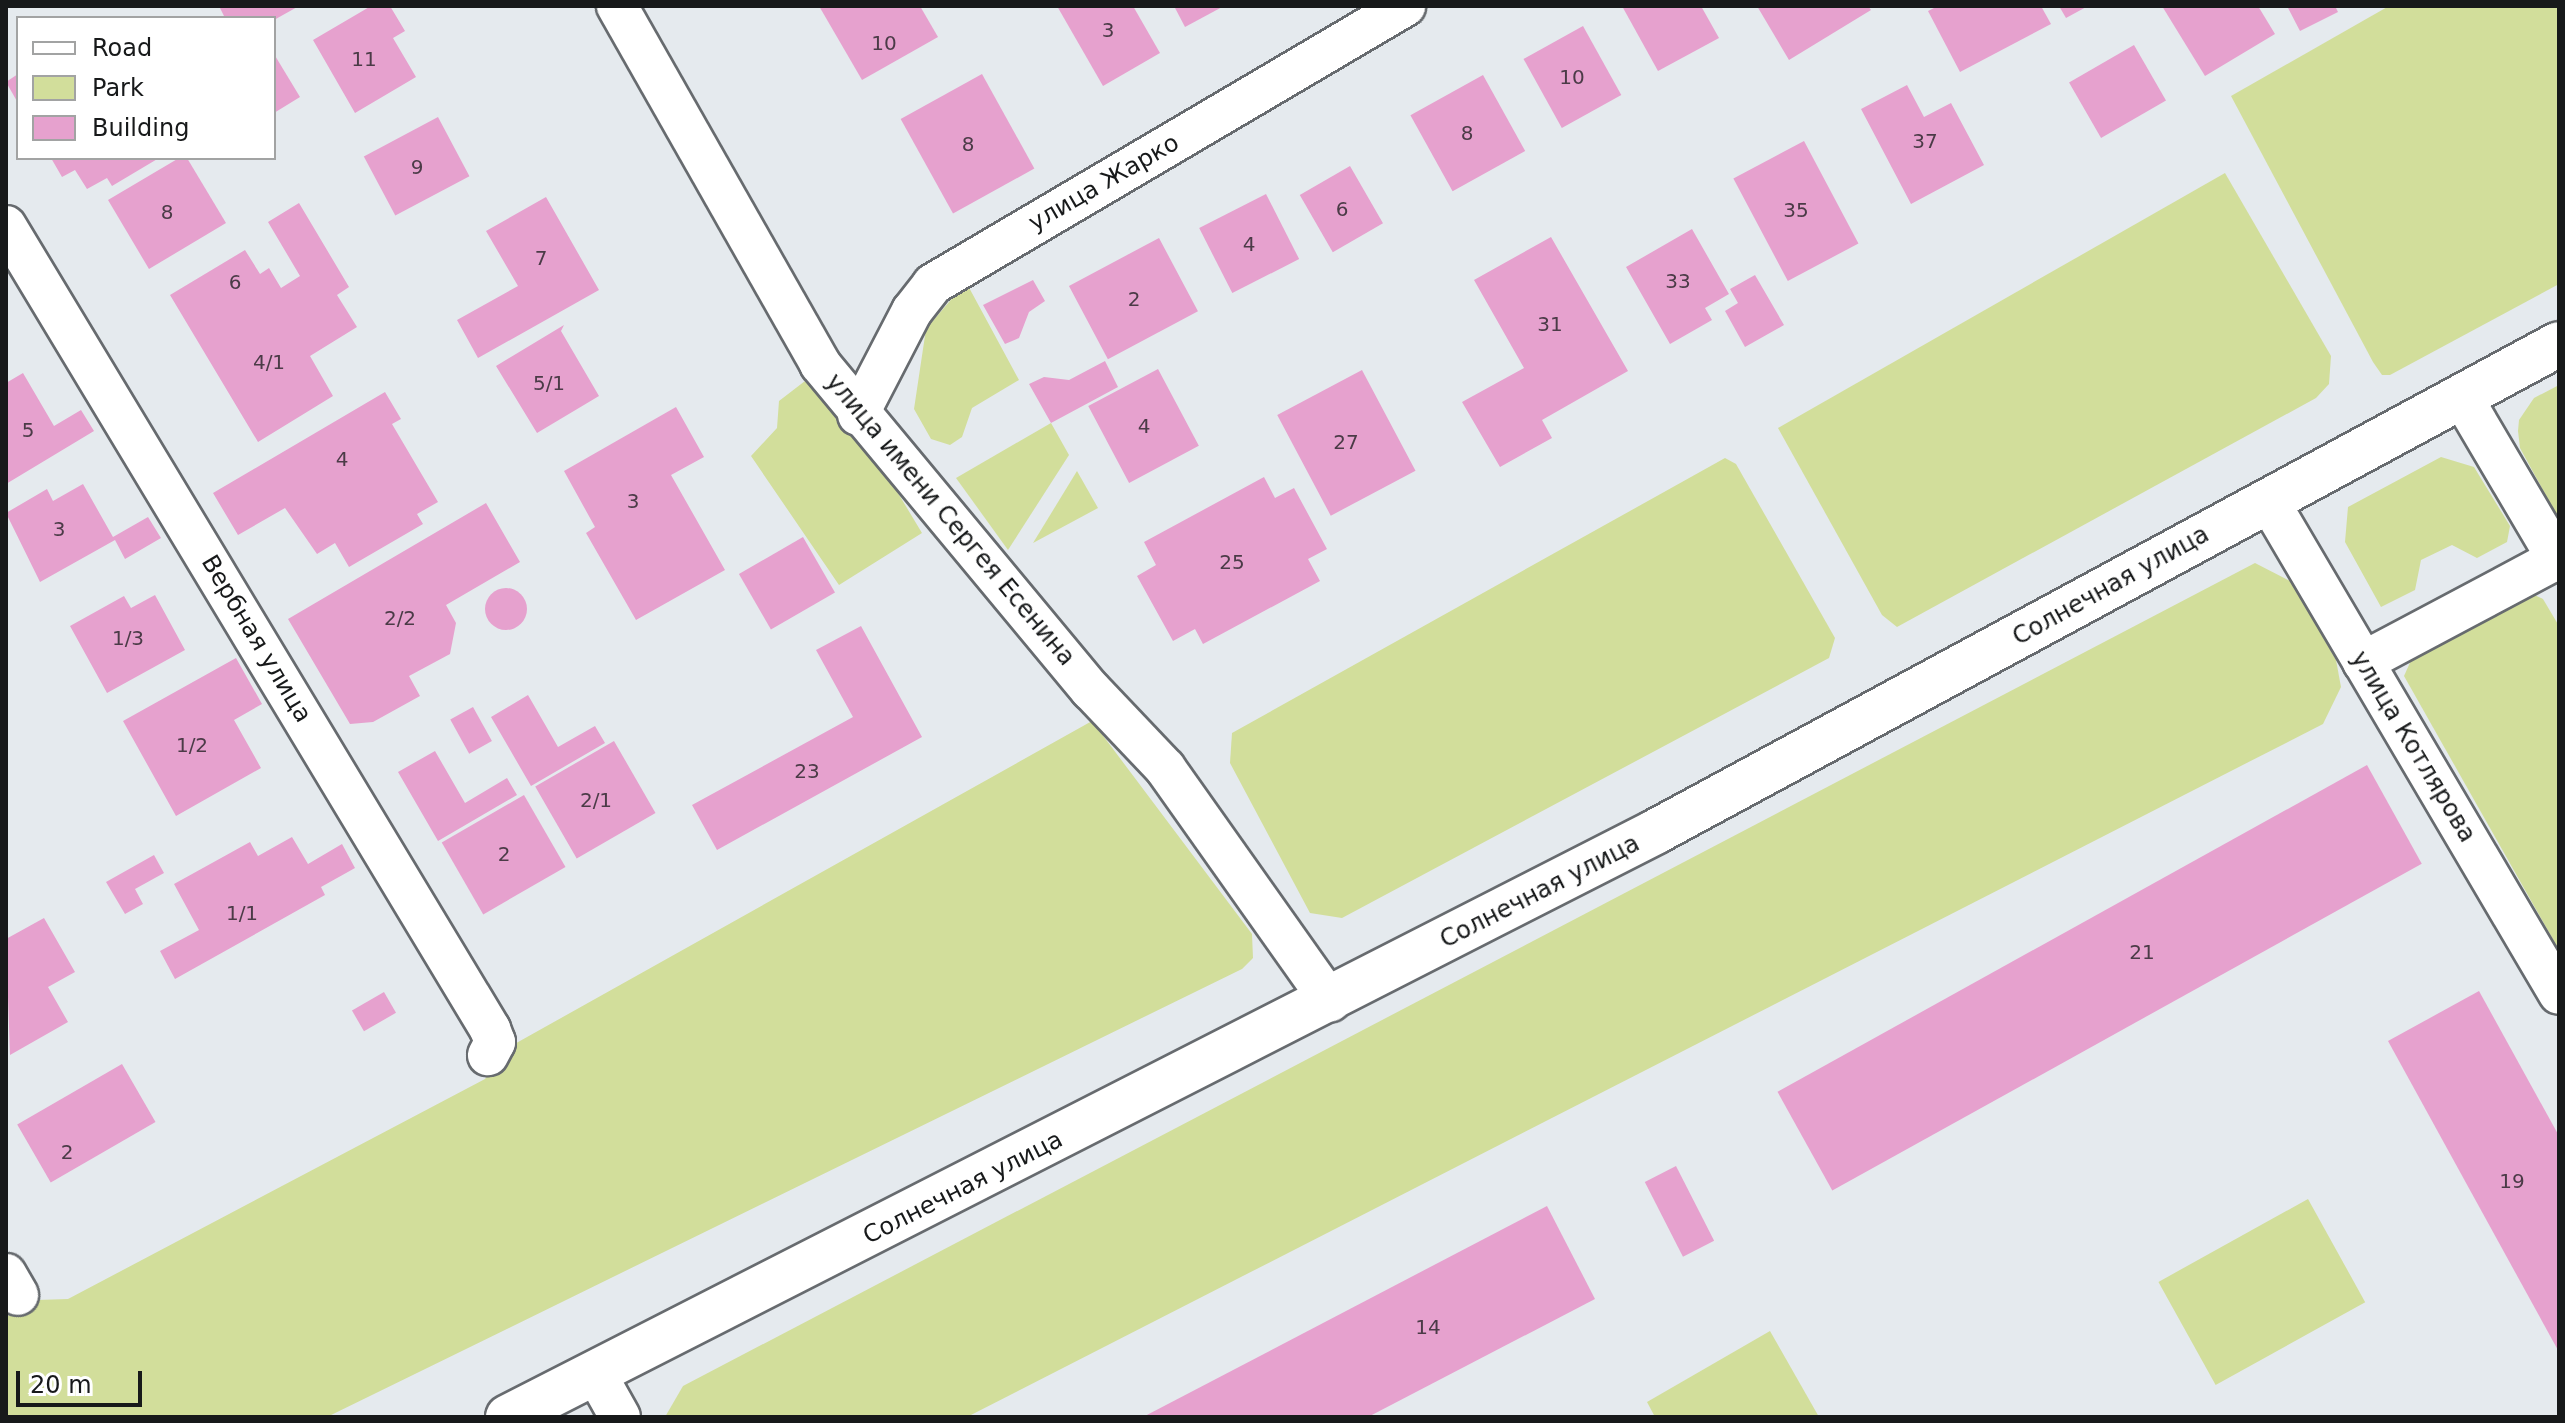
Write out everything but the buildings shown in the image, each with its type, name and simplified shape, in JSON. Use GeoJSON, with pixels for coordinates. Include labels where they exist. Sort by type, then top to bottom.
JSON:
{"type":"FeatureCollection","features":[{"type":"Feature","properties":{"kind":"main road","name":"Солнечная улица"},"geometry":{"type":"LineString","coordinates":[[508,1417],[1330,1001],[1655,832],[2559,344]]}},
{"type":"Feature","properties":{"kind":"street","name":"улица имени Сергея Есенина"},"geometry":{"type":"LineString","coordinates":[[617,6],[788,311],[858,415],[1091,690],[1165,768],[1330,1001]]}},
{"type":"Feature","properties":{"kind":"street","name":"улица Жарко"},"geometry":{"type":"LineString","coordinates":[[858,415],[912,311],[933,284],[1405,6]]}},
{"type":"Feature","properties":{"kind":"street","name":"Вербная улица"},"geometry":{"type":"LineString","coordinates":[[6,226],[490,1029],[495,1042],[488,1055]]}},
{"type":"Feature","properties":{"kind":"street"},"geometry":{"type":"LineString","coordinates":[[2363,662],[2558,560],[2462,397]]}},
{"type":"Feature","properties":{"kind":"street","name":"улица Котлярова"},"geometry":{"type":"LineString","coordinates":[[2268,500],[2559,994]]}},
{"type":"Feature","properties":{"kind":"street"},"geometry":{"type":"LineString","coordinates":[[596,1374],[620,1417]]}},
{"type":"Feature","properties":{"kind":"green space"},"geometry":{"type":"Polygon","coordinates":[[[2389,6],[2559,6],[2559,284],[2390,375],[2382,375],[2231,96],[2389,6]]]}},
{"type":"Feature","properties":{"kind":"green space"},"geometry":{"type":"Polygon","coordinates":[[[2225,173],[2331,356],[2329,384],[2316,398],[1897,627],[1882,615],[1778,428],[2225,173]]]}},
{"type":"Feature","properties":{"kind":"green space"},"geometry":{"type":"Polygon","coordinates":[[[966,282],[1019,380],[972,408],[962,437],[950,445],[931,439],[914,409],[926,329],[966,282]]]}},
{"type":"Feature","properties":{"kind":"green space"},"geometry":{"type":"Polygon","coordinates":[[[805,381],[836,390],[922,533],[839,585],[751,456],[777,428],[779,401],[805,381]]]}},
{"type":"Feature","properties":{"kind":"green space"},"geometry":{"type":"Polygon","coordinates":[[[2559,385],[2559,513],[2556,514],[2520,448],[2518,431],[2519,420],[2534,398],[2559,385]]]}},
{"type":"Feature","properties":{"kind":"green space"},"geometry":{"type":"Polygon","coordinates":[[[1051,423],[1069,455],[1008,550],[956,478],[1051,423]]]}},
{"type":"Feature","properties":{"kind":"green space"},"geometry":{"type":"Polygon","coordinates":[[[2441,457],[2474,467],[2510,526],[2507,542],[2477,558],[2452,545],[2421,560],[2415,590],[2381,607],[2345,542],[2348,507],[2441,457]]]}},
{"type":"Feature","properties":{"kind":"green space"},"geometry":{"type":"Polygon","coordinates":[[[1725,458],[1736,464],[1835,638],[1829,658],[1342,918],[1310,913],[1230,763],[1232,733],[1725,458]]]}},
{"type":"Feature","properties":{"kind":"green space"},"geometry":{"type":"Polygon","coordinates":[[[1077,471],[1098,508],[1033,543],[1077,471]]]}},
{"type":"Feature","properties":{"kind":"green space"},"geometry":{"type":"Polygon","coordinates":[[[2255,563],[2292,582],[2336,660],[2341,687],[2323,724],[967,1417],[665,1417],[683,1386],[2255,563]]]}},
{"type":"Feature","properties":{"kind":"green space"},"geometry":{"type":"Polygon","coordinates":[[[2530,593],[2543,599],[2559,626],[2559,950],[2404,676],[2413,656],[2530,593]]]}},
{"type":"Feature","properties":{"kind":"green space"},"geometry":{"type":"Polygon","coordinates":[[[1092,721],[1252,934],[1253,958],[1242,969],[327,1417],[6,1417],[6,1317],[37,1300],[68,1299],[485,1079],[511,1046],[1092,721]]]}},
{"type":"Feature","properties":{"kind":"green space"},"geometry":{"type":"Polygon","coordinates":[[[2308,1199],[2365,1302],[2216,1385],[2158,1282],[2308,1199]]]}},
{"type":"Feature","properties":{"kind":"green space"},"geometry":{"type":"Polygon","coordinates":[[[1770,1331],[1819,1417],[1655,1417],[1647,1402],[1770,1331]]]}}]}
